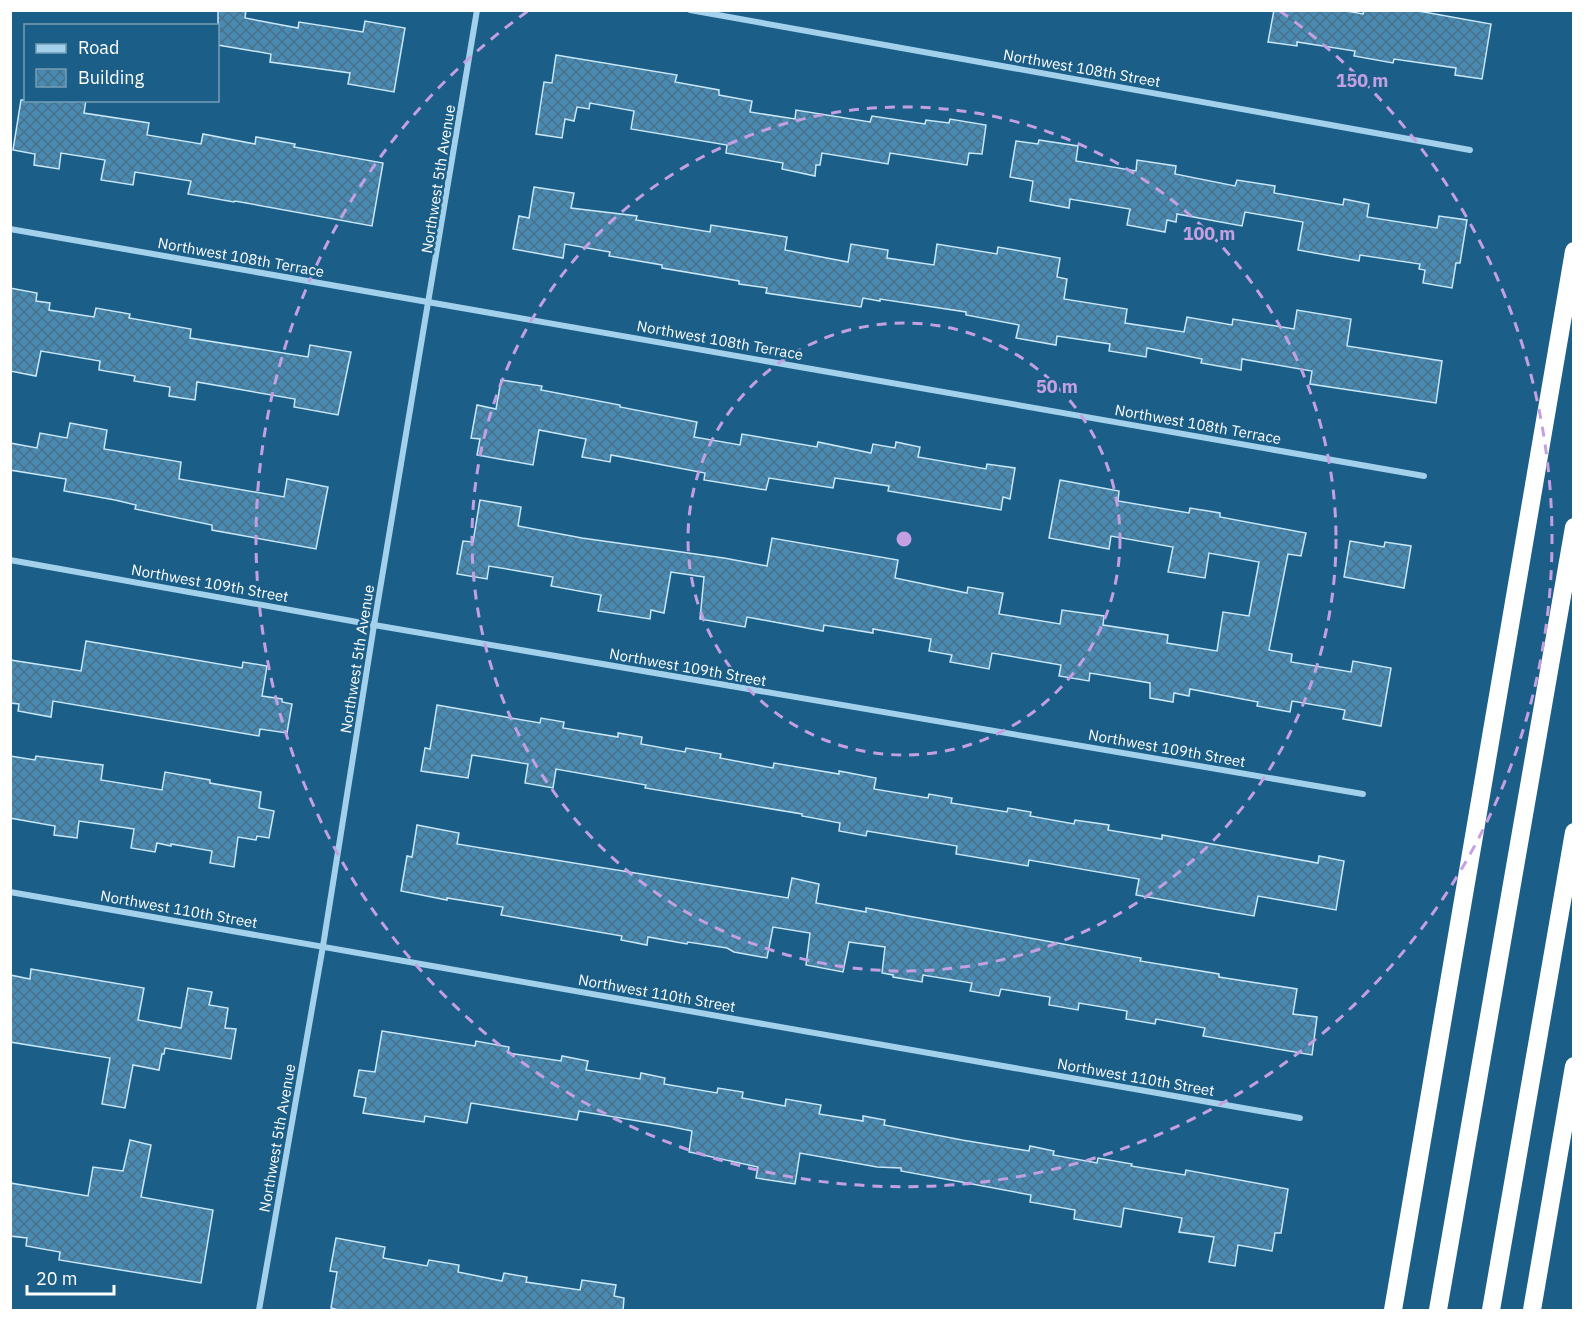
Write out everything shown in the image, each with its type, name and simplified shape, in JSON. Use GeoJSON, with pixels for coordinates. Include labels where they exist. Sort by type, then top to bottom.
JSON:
{"type":"FeatureCollection","features":[{"type":"Feature","properties":{"kind":"highway"},"geometry":{"type":"LineString","coordinates":[[1392,1311],[1574,244]]}},
{"type":"Feature","properties":{"kind":"highway"},"geometry":{"type":"LineString","coordinates":[[1438,1311],[1574,527]]}},
{"type":"Feature","properties":{"kind":"highway"},"geometry":{"type":"LineString","coordinates":[[1491,1311],[1574,832]]}},
{"type":"Feature","properties":{"kind":"highway"},"geometry":{"type":"LineString","coordinates":[[1533,1311],[1574,1066]]}},
{"type":"Feature","properties":{"kind":"street","name":"Northwest 5th Avenue"},"geometry":{"type":"LineString","coordinates":[[259,1311],[323,946],[477,10]]}},
{"type":"Feature","properties":{"kind":"street","name":"Northwest 108th Street"},"geometry":{"type":"LineString","coordinates":[[690,10],[1470,150]]}},
{"type":"Feature","properties":{"kind":"street","name":"Northwest 108th Terrace"},"geometry":{"type":"LineString","coordinates":[[10,229],[1425,476]]}},
{"type":"Feature","properties":{"kind":"street","name":"Northwest 109th Street"},"geometry":{"type":"LineString","coordinates":[[10,560],[374,625],[1363,794]]}},
{"type":"Feature","properties":{"kind":"street","name":"Northwest 110th Street"},"geometry":{"type":"LineString","coordinates":[[10,892],[1300,1118]]}},
{"type":"Feature","properties":{"kind":"building"},"geometry":{"type":"Polygon","coordinates":[[[218,10],[246,10],[245,18],[298,28],[299,22],[363,32],[365,21],[405,28],[394,92],[348,84],[350,73],[270,62],[271,54],[219,45],[218,10]]]}},
{"type":"Feature","properties":{"kind":"building"},"geometry":{"type":"Polygon","coordinates":[[[1274,10],[1341,10],[1363,14],[1364,10],[1413,10],[1491,24],[1482,79],[1455,75],[1456,68],[1394,59],[1393,63],[1354,56],[1355,51],[1297,42],[1297,46],[1268,42],[1274,10]]]}},
{"type":"Feature","properties":{"kind":"building"},"geometry":{"type":"Polygon","coordinates":[[[556,55],[677,75],[675,82],[719,90],[719,95],[752,101],[750,112],[795,119],[796,110],[870,122],[872,116],[925,124],[926,120],[949,123],[950,119],[986,125],[982,154],[969,153],[967,165],[890,153],[888,164],[822,153],[820,165],[816,165],[815,176],[782,169],[783,163],[726,153],[727,145],[631,129],[634,111],[590,103],[589,109],[577,107],[574,121],[565,119],[562,138],[536,134],[544,82],[552,83],[556,55]]]}},
{"type":"Feature","properties":{"kind":"building"},"geometry":{"type":"Polygon","coordinates":[[[21,100],[24,102],[86,102],[84,113],[149,123],[147,135],[201,144],[203,134],[255,144],[256,137],[295,144],[294,147],[383,163],[372,226],[188,194],[191,181],[135,172],[133,185],[101,180],[105,160],[61,153],[59,169],[34,165],[35,154],[13,150],[21,100]]]}},
{"type":"Feature","properties":{"kind":"building"},"geometry":{"type":"Polygon","coordinates":[[[1039,140],[1078,146],[1076,161],[1136,171],[1137,160],[1176,166],[1175,174],[1235,186],[1237,180],[1275,186],[1274,193],[1343,205],[1344,199],[1369,204],[1367,217],[1437,228],[1439,216],[1467,220],[1460,263],[1456,263],[1452,288],[1423,283],[1425,270],[1419,269],[1420,264],[1360,255],[1359,261],[1298,250],[1303,222],[1245,212],[1242,226],[1177,214],[1176,222],[1167,220],[1165,232],[1127,225],[1130,209],[1070,199],[1069,208],[1030,201],[1033,181],[1010,177],[1016,141],[1038,144],[1039,140]]]}},
{"type":"Feature","properties":{"kind":"building"},"geometry":{"type":"Polygon","coordinates":[[[534,187],[574,193],[571,208],[637,216],[636,220],[710,232],[711,225],[787,237],[785,250],[848,262],[851,244],[888,250],[887,258],[934,265],[937,244],[997,254],[998,247],[1060,258],[1057,277],[1067,279],[1064,299],[1127,309],[1125,323],[1184,332],[1187,317],[1232,325],[1233,319],[1294,329],[1297,310],[1351,319],[1347,346],[1442,361],[1436,403],[1310,384],[1312,371],[1242,359],[1241,370],[1201,363],[1202,359],[1147,348],[1146,357],[1109,351],[1110,344],[1057,336],[1056,345],[1016,338],[1019,325],[966,315],[966,312],[863,298],[861,307],[766,293],[767,288],[739,284],[739,281],[662,268],[662,265],[609,256],[610,252],[565,244],[563,258],[513,249],[519,216],[529,218],[534,187]]]}},
{"type":"Feature","properties":{"kind":"building"},"geometry":{"type":"Polygon","coordinates":[[[10,288],[37,293],[36,301],[50,303],[49,310],[94,317],[96,308],[130,314],[129,318],[191,329],[190,338],[308,357],[310,345],[351,352],[338,415],[294,407],[295,399],[197,382],[195,400],[169,396],[170,387],[134,381],[135,376],[99,370],[100,361],[41,351],[36,376],[10,371],[10,288]]]}},
{"type":"Feature","properties":{"kind":"building"},"geometry":{"type":"Polygon","coordinates":[[[501,380],[542,386],[541,390],[697,422],[694,437],[740,445],[742,434],[817,447],[818,442],[871,453],[873,444],[895,448],[896,442],[920,447],[918,457],[986,469],[987,464],[1015,468],[1010,499],[1003,497],[1001,510],[888,491],[889,486],[835,478],[833,488],[769,478],[766,490],[704,480],[705,473],[611,455],[610,462],[582,457],[586,439],[539,430],[533,465],[477,455],[480,439],[471,438],[477,405],[496,409],[501,380]]]}},
{"type":"Feature","properties":{"kind":"building"},"geometry":{"type":"Polygon","coordinates":[[[70,423],[107,430],[104,449],[181,462],[179,479],[284,497],[287,479],[328,487],[316,549],[212,530],[212,525],[135,509],[136,505],[115,500],[64,491],[66,479],[10,470],[10,443],[37,448],[40,433],[67,438],[70,423]]]}},
{"type":"Feature","properties":{"kind":"building"},"geometry":{"type":"Polygon","coordinates":[[[1060,480],[1119,491],[1118,501],[1189,513],[1190,508],[1220,513],[1220,517],[1306,533],[1301,556],[1288,554],[1269,650],[1292,654],[1291,662],[1351,672],[1353,661],[1391,668],[1381,726],[1343,719],[1345,710],[1292,701],[1290,712],[1257,706],[1258,702],[1190,689],[1189,696],[1174,693],[1173,702],[1150,698],[1150,683],[1090,673],[1089,681],[1059,676],[1061,665],[992,653],[989,669],[950,662],[952,655],[929,651],[931,639],[873,629],[873,633],[824,625],[823,631],[747,617],[745,627],[700,619],[704,577],[671,572],[664,613],[651,610],[650,619],[598,611],[601,595],[551,586],[553,577],[489,566],[487,579],[457,574],[463,541],[473,542],[480,500],[521,507],[518,526],[767,566],[772,538],[898,560],[895,578],[967,593],[968,587],[1003,593],[999,614],[1060,624],[1062,610],[1104,616],[1103,625],[1168,635],[1167,643],[1217,651],[1223,612],[1249,616],[1259,562],[1209,553],[1205,578],[1168,572],[1173,547],[1111,536],[1109,549],[1049,538],[1060,480]]]}},
{"type":"Feature","properties":{"kind":"building"},"geometry":{"type":"Polygon","coordinates":[[[1350,541],[1384,547],[1385,542],[1411,546],[1404,588],[1344,577],[1350,541]]]}},
{"type":"Feature","properties":{"kind":"building"},"geometry":{"type":"Polygon","coordinates":[[[86,641],[242,668],[243,662],[267,666],[262,696],[282,699],[282,702],[292,704],[287,733],[260,729],[259,736],[53,701],[51,717],[18,711],[19,704],[10,703],[10,660],[81,671],[86,641]]]}},
{"type":"Feature","properties":{"kind":"building"},"geometry":{"type":"Polygon","coordinates":[[[437,705],[540,723],[541,718],[564,722],[563,728],[618,737],[618,733],[642,737],[641,744],[685,752],[686,748],[721,754],[720,758],[773,768],[774,763],[876,778],[874,789],[928,798],[929,794],[952,798],[951,803],[1007,812],[1008,808],[1031,812],[1030,816],[1074,824],[1075,820],[1109,825],[1108,830],[1162,839],[1162,835],[1318,863],[1319,856],[1344,861],[1336,910],[1258,896],[1254,916],[1214,909],[1136,895],[1139,879],[1029,860],[1028,866],[956,854],[957,846],[867,831],[866,836],[839,831],[840,823],[802,816],[802,814],[645,788],[646,785],[556,769],[553,788],[525,783],[528,764],[472,755],[468,778],[421,771],[425,748],[430,749],[437,705]]]}},
{"type":"Feature","properties":{"kind":"building"},"geometry":{"type":"Polygon","coordinates":[[[10,756],[35,760],[36,756],[103,765],[101,780],[162,790],[165,772],[261,792],[259,808],[274,811],[269,838],[257,836],[256,840],[238,837],[234,867],[210,863],[212,851],[157,843],[155,852],[131,848],[134,829],[79,821],[77,838],[54,835],[55,826],[10,818],[10,756]]]}},
{"type":"Feature","properties":{"kind":"building"},"geometry":{"type":"Polygon","coordinates":[[[417,825],[459,833],[457,844],[788,898],[792,878],[819,884],[816,903],[866,912],[866,908],[1141,958],[1140,961],[1219,974],[1219,977],[1297,989],[1293,1014],[1317,1017],[1312,1055],[1203,1036],[1205,1028],[1156,1019],[1155,1024],[1126,1019],[1127,1011],[1079,1003],[1078,1010],[1049,1005],[1050,997],[1001,989],[999,996],[970,991],[972,983],[923,975],[922,982],[893,977],[893,975],[882,973],[885,947],[849,942],[843,972],[806,965],[810,933],[773,927],[767,958],[734,952],[727,948],[648,937],[647,945],[621,940],[622,936],[501,915],[503,907],[401,891],[407,856],[412,857],[417,825]]]}},
{"type":"Feature","properties":{"kind":"building"},"geometry":{"type":"Polygon","coordinates":[[[31,969],[144,988],[138,1020],[181,1028],[188,988],[212,992],[209,1005],[228,1008],[225,1028],[236,1029],[231,1059],[165,1048],[159,1070],[133,1065],[125,1108],[102,1104],[110,1058],[10,1042],[10,975],[30,979],[31,969]]]}},
{"type":"Feature","properties":{"kind":"building"},"geometry":{"type":"Polygon","coordinates":[[[382,1031],[475,1046],[476,1041],[509,1047],[508,1053],[561,1061],[562,1056],[588,1061],[586,1070],[640,1079],[641,1073],[665,1078],[664,1084],[717,1093],[718,1088],[743,1092],[742,1098],[785,1106],[786,1099],[821,1105],[819,1114],[863,1121],[863,1116],[885,1120],[884,1125],[962,1140],[1029,1151],[1030,1146],[1054,1151],[1053,1155],[1097,1163],[1098,1158],[1185,1175],[1186,1170],[1288,1189],[1281,1233],[1275,1233],[1272,1251],[1238,1245],[1235,1266],[1209,1262],[1214,1237],[1179,1232],[1182,1218],[1124,1208],[1121,1227],[1074,1219],[1075,1210],[1030,1202],[1031,1195],[901,1171],[901,1168],[877,1167],[800,1153],[795,1184],[756,1178],[758,1167],[689,1152],[692,1131],[668,1126],[579,1111],[577,1120],[471,1103],[467,1123],[425,1116],[424,1122],[363,1113],[366,1098],[354,1096],[359,1070],[375,1072],[382,1031]]]}},
{"type":"Feature","properties":{"kind":"building"},"geometry":{"type":"Polygon","coordinates":[[[130,1140],[151,1145],[141,1197],[213,1210],[201,1283],[59,1260],[60,1252],[26,1246],[27,1238],[10,1236],[10,1183],[88,1196],[93,1167],[123,1171],[130,1140]]]}},
{"type":"Feature","properties":{"kind":"building"},"geometry":{"type":"Polygon","coordinates":[[[336,1238],[385,1247],[383,1258],[427,1266],[429,1260],[459,1265],[458,1272],[502,1281],[504,1273],[527,1277],[526,1282],[580,1290],[582,1280],[616,1285],[614,1296],[624,1298],[623,1311],[343,1311],[331,1308],[337,1272],[330,1271],[336,1238]]]}}]}
